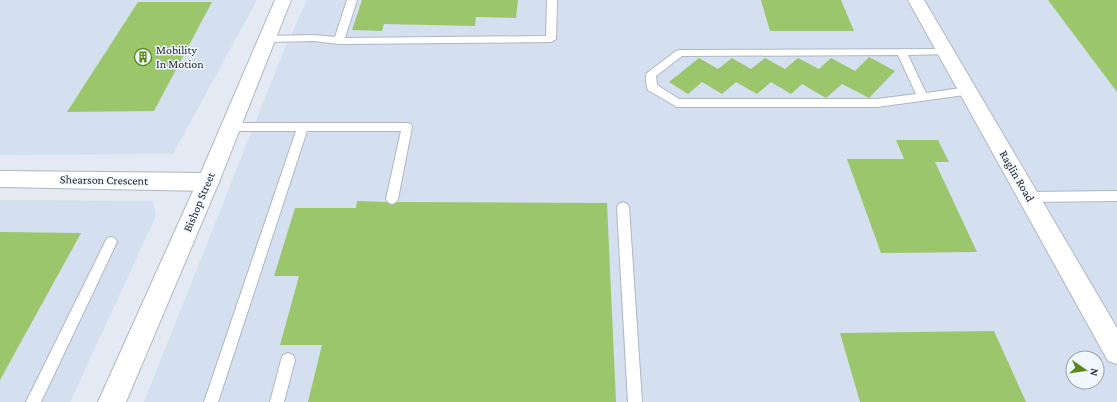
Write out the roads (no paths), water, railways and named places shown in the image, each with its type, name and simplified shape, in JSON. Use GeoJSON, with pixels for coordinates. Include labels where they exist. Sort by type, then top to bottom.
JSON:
{"type":"FeatureCollection","features":[{"type":"Feature","properties":{"kind":"street","name":"Bishop Street"},"geometry":{"type":"LineString","coordinates":[[112,402],[208,182],[282,0]]}},
{"type":"Feature","properties":{"kind":"street","name":"Raglin Road"},"geometry":{"type":"LineString","coordinates":[[916,0],[1117,352]]}},
{"type":"Feature","properties":{"kind":"street","name":"Shearson Crescent"},"geometry":{"type":"LineString","coordinates":[[0,179],[208,182]]}},
{"type":"Feature","properties":{"kind":"lane"},"geometry":{"type":"LineString","coordinates":[[339,41],[352,0]]}},
{"type":"Feature","properties":{"kind":"lane"},"geometry":{"type":"LineString","coordinates":[[267,39],[314,38],[339,41],[551,39],[552,0]]}},
{"type":"Feature","properties":{"kind":"lane"},"geometry":{"type":"LineString","coordinates":[[901,52],[923,96]]}},
{"type":"Feature","properties":{"kind":"lane"},"geometry":{"type":"LineString","coordinates":[[946,52],[680,53],[651,75],[652,87],[677,103],[877,103],[968,91]]}},
{"type":"Feature","properties":{"kind":"lane"},"geometry":{"type":"LineString","coordinates":[[230,127],[407,128],[392,199]]}},
{"type":"Feature","properties":{"kind":"lane"},"geometry":{"type":"LineString","coordinates":[[211,402],[303,127]]}},
{"type":"Feature","properties":{"kind":"lane"},"geometry":{"type":"LineString","coordinates":[[1028,197],[1117,196]]}},
{"type":"Feature","properties":{"kind":"lane"},"geometry":{"type":"LineString","coordinates":[[623,207],[635,402]]}},
{"type":"Feature","properties":{"kind":"lane"},"geometry":{"type":"LineString","coordinates":[[33,402],[111,242]]}},
{"type":"Feature","properties":{"kind":"lane"},"geometry":{"type":"LineString","coordinates":[[277,402],[288,360]]}},
{"type":"Feature","properties":{"kind":"place","name":"Mobility In Motion"},"geometry":{"type":"Point","coordinates":[143,57]}}]}
